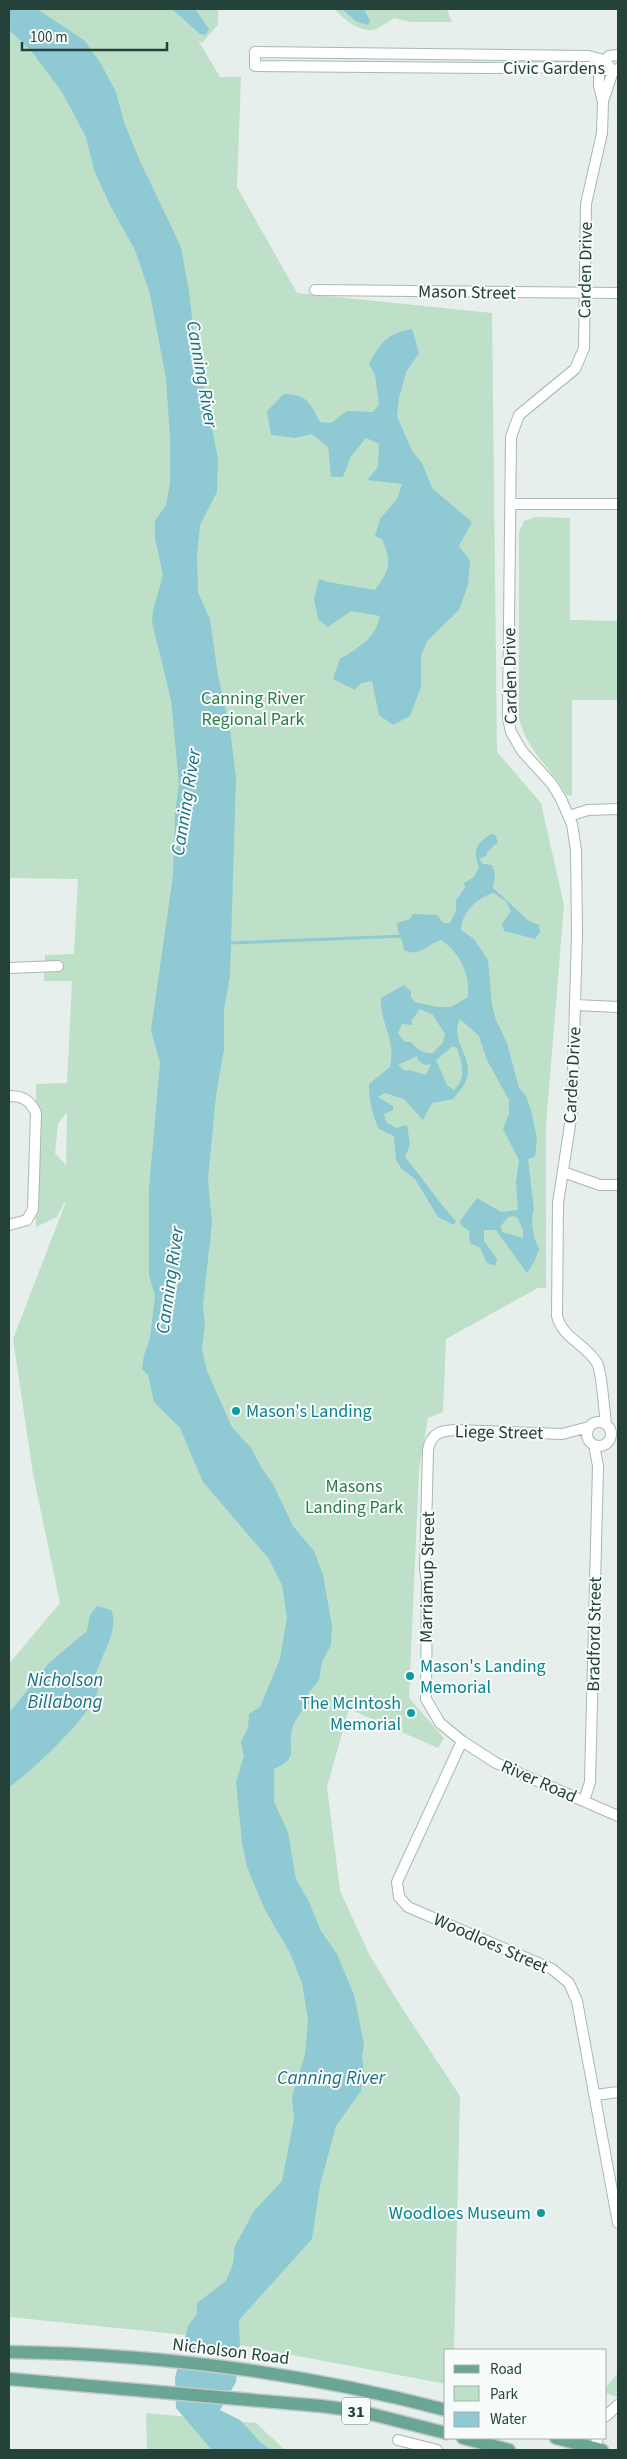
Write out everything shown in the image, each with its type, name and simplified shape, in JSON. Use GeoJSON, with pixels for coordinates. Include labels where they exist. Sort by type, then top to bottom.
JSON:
{"type":"FeatureCollection","features":[{"type":"Feature","properties":{"kind":"main road","name":"Nicholson Road"},"geometry":{"type":"LineString","coordinates":[[9,2352],[75,2353],[143,2358],[286,2375],[377,2392],[444,2409]]}},
{"type":"Feature","properties":{"kind":"main road","name":"31"},"geometry":{"type":"LineString","coordinates":[[9,2379],[156,2390],[359,2411],[444,2432]]}},
{"type":"Feature","properties":{"kind":"main road"},"geometry":{"type":"LineString","coordinates":[[467,2439],[509,2450]]}},
{"type":"Feature","properties":{"kind":"main road"},"geometry":{"type":"LineString","coordinates":[[561,2439],[597,2447]]}},
{"type":"Feature","properties":{"kind":"street","name":"Civic Gardens"},"geometry":{"type":"LineString","coordinates":[[602,63],[487,68],[255,66],[255,52],[588,56],[602,63],[616,70]]}},
{"type":"Feature","properties":{"kind":"street"},"geometry":{"type":"LineString","coordinates":[[602,63],[609,56],[618,55]]}},
{"type":"Feature","properties":{"kind":"street","name":"Carden Drive"},"geometry":{"type":"LineString","coordinates":[[602,63],[599,86],[603,102]]}},
{"type":"Feature","properties":{"kind":"street","name":"Carden Drive"},"geometry":{"type":"LineString","coordinates":[[591,1433],[601,1393],[602,1375],[598,1364],[563,1331],[557,1316],[558,1203],[572,1112],[576,850],[569,816],[552,784],[522,751],[511,732],[508,718],[511,437],[519,415],[575,369],[584,348],[586,204],[599,152],[603,102],[616,70]]}},
{"type":"Feature","properties":{"kind":"street","name":"Mason Street"},"geometry":{"type":"LineString","coordinates":[[315,290],[618,293]]}},
{"type":"Feature","properties":{"kind":"street"},"geometry":{"type":"LineString","coordinates":[[511,504],[618,504]]}},
{"type":"Feature","properties":{"kind":"street"},"geometry":{"type":"LineString","coordinates":[[569,816],[588,810],[618,809]]}},
{"type":"Feature","properties":{"kind":"street"},"geometry":{"type":"LineString","coordinates":[[9,968],[58,966]]}},
{"type":"Feature","properties":{"kind":"street"},"geometry":{"type":"LineString","coordinates":[[575,1005],[618,1008]]}},
{"type":"Feature","properties":{"kind":"street"},"geometry":{"type":"LineString","coordinates":[[9,1096],[19,1096],[31,1102],[36,1113],[33,1209],[27,1220],[9,1225]]}},
{"type":"Feature","properties":{"kind":"street"},"geometry":{"type":"LineString","coordinates":[[563,1172],[600,1185],[618,1185]]}},
{"type":"Feature","properties":{"kind":"street","name":"Carden Drive"},"geometry":{"type":"LineString","coordinates":[[601,1393],[606,1425]]}},
{"type":"Feature","properties":{"kind":"street"},"geometry":{"type":"LineString","coordinates":[[606,1425],[612,1442]]}},
{"type":"Feature","properties":{"kind":"street","name":"Liege Street"},"geometry":{"type":"LineString","coordinates":[[437,1433],[454,1430],[562,1434],[591,1433],[606,1425],[618,1430]]}},
{"type":"Feature","properties":{"kind":"street","name":"Marriamup Street"},"geometry":{"type":"LineString","coordinates":[[437,1433],[430,1442],[428,1450],[425,1570],[427,1581],[426,1699],[440,1723],[462,1741]]}},
{"type":"Feature","properties":{"kind":"street","name":"Liege Street"},"geometry":{"type":"LineString","coordinates":[[591,1433],[599,1446],[612,1442]]}},
{"type":"Feature","properties":{"kind":"street","name":"Bradford Street"},"geometry":{"type":"LineString","coordinates":[[584,1800],[590,1782],[598,1466],[591,1433]]}},
{"type":"Feature","properties":{"kind":"street","name":"Bradford Street"},"geometry":{"type":"LineString","coordinates":[[598,1466],[612,1442]]}},
{"type":"Feature","properties":{"kind":"street","name":"River Road"},"geometry":{"type":"LineString","coordinates":[[462,1741],[496,1763],[618,1816]]}},
{"type":"Feature","properties":{"kind":"street","name":"Woodloes Street"},"geometry":{"type":"LineString","coordinates":[[462,1741],[397,1882],[399,1897],[408,1908],[552,1969],[569,1983],[577,2001],[618,2223]]}},
{"type":"Feature","properties":{"kind":"street"},"geometry":{"type":"LineString","coordinates":[[596,2096],[618,2092]]}},
{"type":"Feature","properties":{"kind":"street"},"geometry":{"type":"LineString","coordinates":[[607,2415],[618,2404]]}},
{"type":"Feature","properties":{"kind":"street"},"geometry":{"type":"LineString","coordinates":[[398,2440],[437,2450]]}},
{"type":"Feature","properties":{"kind":"green space","name":"Canning River Regional Park"},"geometry":{"type":"Polygon","coordinates":[[[9,9],[218,9],[218,25],[202,43],[198,40],[220,77],[241,77],[237,187],[297,293],[492,313],[497,752],[541,803],[564,905],[546,1126],[546,1288],[538,1288],[446,1339],[443,1412],[428,1418],[419,1470],[409,1698],[444,1738],[438,1748],[349,1709],[327,1787],[340,1891],[370,1956],[460,2096],[454,2349],[444,2349],[444,2384],[186,2335],[9,2317],[9,1664],[60,1603],[33,1474],[13,1339],[65,1204],[65,1201],[57,1217],[36,1227],[36,1084],[67,1083],[72,981],[44,981],[45,955],[74,954],[78,879],[9,878],[9,9]],[[67,1112],[58,1124],[55,1153],[66,1165],[67,1112]]]}},
{"type":"Feature","properties":{"kind":"green space"},"geometry":{"type":"Polygon","coordinates":[[[335,9],[447,9],[452,22],[411,22],[394,18],[376,29],[370,30],[353,25],[335,9]]]}},
{"type":"Feature","properties":{"kind":"green space"},"geometry":{"type":"Polygon","coordinates":[[[536,517],[570,518],[570,620],[618,621],[618,700],[572,700],[572,795],[567,796],[527,740],[519,717],[519,532],[524,521],[536,517]]]}},
{"type":"Feature","properties":{"kind":"green space"},"geometry":{"type":"Polygon","coordinates":[[[618,2373],[618,2397],[607,2393],[607,2386],[618,2373]]]}},
{"type":"Feature","properties":{"kind":"green space"},"geometry":{"type":"Polygon","coordinates":[[[146,2413],[256,2423],[285,2450],[147,2450],[146,2413]]]}},
{"type":"Feature","properties":{"kind":"water","name":"Canning River"},"geometry":{"type":"Polygon","coordinates":[[[9,9],[37,9],[85,41],[101,64],[116,92],[124,122],[139,159],[181,247],[194,335],[218,459],[217,492],[200,525],[197,554],[198,592],[210,620],[218,675],[230,730],[236,777],[230,976],[224,1009],[224,1050],[216,1095],[208,1179],[212,1223],[203,1305],[205,1325],[202,1349],[207,1371],[232,1427],[251,1448],[272,1482],[293,1526],[314,1551],[323,1575],[332,1626],[331,1645],[322,1662],[319,1680],[309,1692],[309,1703],[293,1726],[290,1757],[282,1765],[274,1769],[274,1802],[288,1832],[296,1879],[309,1902],[321,1931],[337,1954],[354,1995],[364,2044],[362,2056],[364,2072],[361,2091],[336,2126],[320,2185],[312,2239],[239,2320],[240,2345],[236,2382],[220,2410],[240,2420],[261,2443],[271,2450],[212,2450],[176,2408],[175,2378],[188,2326],[197,2314],[197,2303],[226,2281],[233,2264],[235,2246],[254,2211],[282,2181],[294,2119],[292,2097],[305,2054],[308,2020],[302,1983],[290,1953],[265,1910],[247,1867],[242,1843],[236,1782],[244,1756],[241,1742],[248,1728],[249,1714],[260,1707],[280,1659],[287,1617],[282,1585],[269,1559],[203,1482],[180,1428],[154,1402],[148,1375],[142,1369],[144,1355],[150,1338],[155,1296],[149,1275],[149,1188],[160,1063],[151,1030],[173,875],[175,814],[179,784],[171,700],[152,622],[153,610],[163,575],[155,538],[155,521],[166,505],[170,483],[170,437],[166,379],[150,294],[135,250],[111,207],[94,170],[86,137],[62,92],[32,52],[9,30],[9,9]]]}},
{"type":"Feature","properties":{"kind":"water"},"geometry":{"type":"Polygon","coordinates":[[[172,9],[195,9],[209,29],[206,35],[200,34],[172,9]]]}},
{"type":"Feature","properties":{"kind":"water"},"geometry":{"type":"Polygon","coordinates":[[[342,9],[364,9],[370,21],[368,25],[357,22],[342,9]]]}},
{"type":"Feature","properties":{"kind":"water"},"geometry":{"type":"Polygon","coordinates":[[[412,329],[419,353],[406,372],[399,398],[397,416],[412,451],[422,463],[432,488],[472,522],[459,546],[470,561],[468,585],[459,610],[427,641],[421,656],[421,687],[410,716],[393,725],[379,715],[372,681],[361,683],[355,690],[333,679],[340,659],[365,642],[375,630],[380,616],[351,611],[328,627],[318,619],[314,599],[319,579],[375,590],[384,577],[388,560],[382,539],[375,536],[380,519],[397,499],[402,484],[367,480],[378,467],[379,444],[366,438],[351,456],[343,477],[331,477],[328,447],[312,434],[295,438],[271,435],[267,411],[284,394],[298,396],[307,401],[320,422],[331,423],[347,411],[373,412],[379,404],[375,375],[369,364],[385,340],[396,333],[412,329]]]}},
{"type":"Feature","properties":{"kind":"water"},"geometry":{"type":"Polygon","coordinates":[[[492,834],[495,835],[498,842],[488,851],[486,856],[479,859],[483,864],[492,865],[495,874],[493,888],[529,921],[539,925],[540,932],[535,939],[504,931],[502,924],[511,911],[506,901],[493,893],[481,898],[471,907],[464,917],[461,930],[474,939],[488,960],[492,1006],[496,1020],[507,1043],[519,1088],[526,1096],[531,1110],[537,1139],[535,1157],[528,1159],[534,1209],[533,1229],[539,1249],[527,1273],[496,1230],[484,1230],[484,1241],[497,1259],[495,1266],[487,1263],[480,1248],[470,1243],[469,1231],[461,1225],[460,1221],[477,1198],[501,1212],[518,1210],[516,1182],[519,1160],[503,1129],[509,1113],[509,1100],[487,1060],[479,1036],[460,1019],[457,1033],[468,1065],[466,1079],[463,1087],[453,1099],[432,1103],[423,1120],[404,1099],[385,1093],[378,1097],[393,1106],[393,1110],[384,1114],[386,1122],[396,1128],[407,1125],[410,1145],[405,1157],[456,1221],[454,1225],[438,1217],[415,1179],[401,1168],[396,1160],[394,1136],[379,1129],[373,1112],[369,1084],[390,1067],[390,1039],[381,1007],[381,998],[404,985],[411,991],[411,997],[415,1002],[437,1007],[451,1007],[468,997],[465,972],[454,951],[441,940],[423,950],[410,952],[404,950],[397,923],[410,919],[413,914],[437,915],[443,923],[450,923],[456,911],[456,900],[465,888],[464,883],[474,877],[479,867],[476,856],[477,847],[479,843],[492,834]],[[420,1009],[411,1021],[413,1025],[402,1024],[398,1033],[405,1042],[411,1042],[423,1052],[433,1053],[443,1042],[445,1034],[433,1015],[420,1009]],[[453,1046],[436,1060],[447,1085],[454,1090],[462,1075],[462,1065],[457,1048],[453,1046]],[[417,1056],[398,1065],[405,1071],[409,1070],[426,1075],[431,1064],[424,1065],[418,1060],[417,1056]],[[508,1217],[501,1226],[502,1232],[523,1238],[523,1230],[517,1217],[508,1217]]]}},
{"type":"Feature","properties":{"kind":"water","name":"Nicholson Billabong"},"geometry":{"type":"Polygon","coordinates":[[[97,1606],[111,1610],[113,1616],[113,1628],[97,1671],[98,1691],[85,1714],[73,1728],[31,1769],[9,1787],[9,1713],[49,1663],[87,1631],[90,1615],[97,1606]]]}},
{"type":"Feature","properties":{"kind":"pier"},"geometry":{"type":"Polygon","coordinates":[[[179,2350],[241,2358],[239,2374],[175,2367],[179,2350]]]}},
{"type":"Feature","properties":{"kind":"waterway"},"geometry":{"type":"LineString","coordinates":[[229,943],[405,936]]}},
{"type":"Feature","properties":{"kind":"place","name":"Mason's Landing"},"geometry":{"type":"Point","coordinates":[236,1411]}},
{"type":"Feature","properties":{"kind":"place","name":"Mason's Landing Memorial"},"geometry":{"type":"Point","coordinates":[410,1676]}},
{"type":"Feature","properties":{"kind":"place","name":"The McIntosh Memorial"},"geometry":{"type":"Point","coordinates":[411,1713]}},
{"type":"Feature","properties":{"kind":"place","name":"Woodloes Museum"},"geometry":{"type":"Point","coordinates":[541,2213]}},
{"type":"Feature","properties":{"kind":"park label","name":"Masons Landing Park"},"geometry":{"type":"Point","coordinates":[354,1496]}}]}
